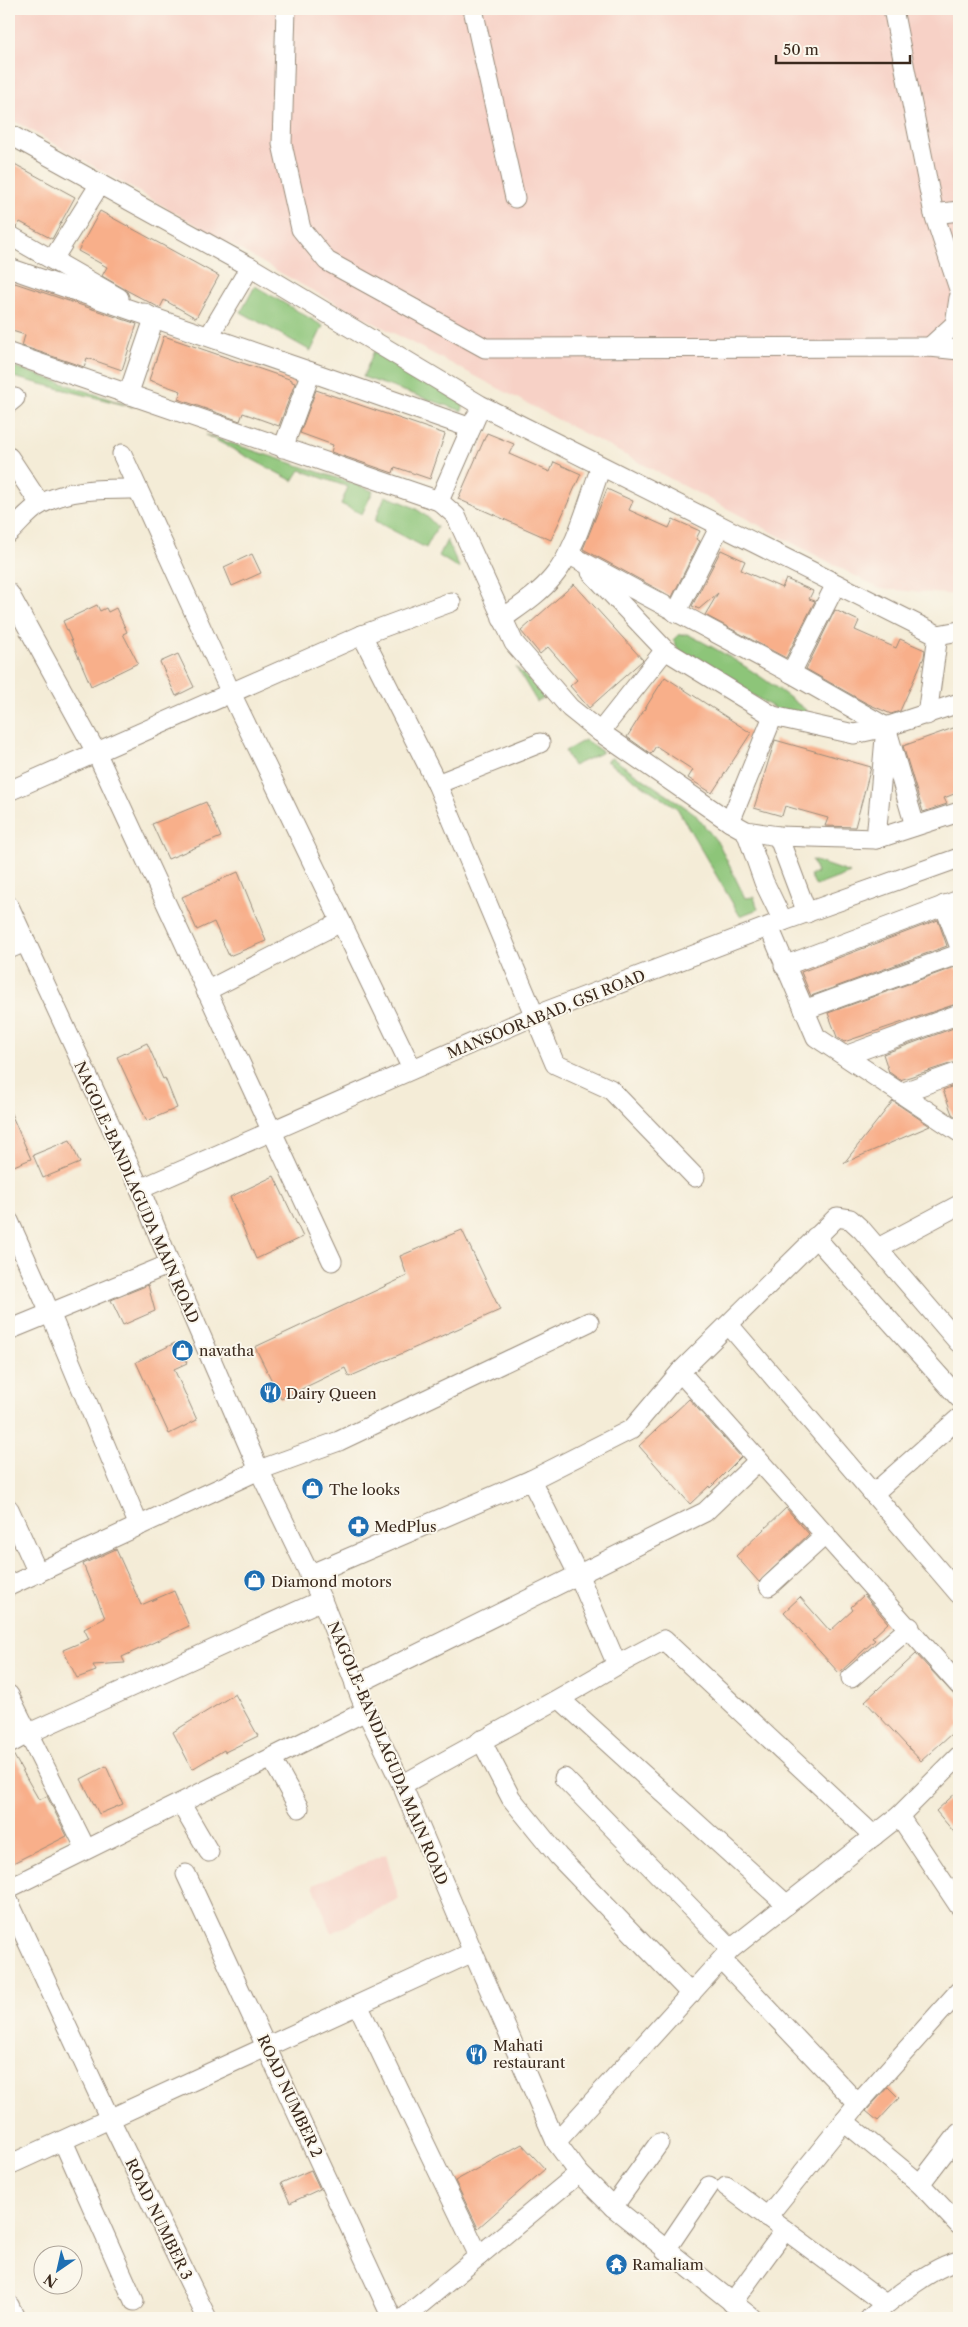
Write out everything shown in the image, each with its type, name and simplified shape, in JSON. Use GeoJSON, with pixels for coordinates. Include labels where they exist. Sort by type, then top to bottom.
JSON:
{"type":"FeatureCollection","features":[{"type":"Feature","properties":{"kind":"street"},"geometry":{"type":"LineString","coordinates":[[286,9],[282,144],[301,229],[327,261],[485,348],[930,347],[959,350]]}},
{"type":"Feature","properties":{"kind":"street"},"geometry":{"type":"LineString","coordinates":[[473,9],[515,198]]}},
{"type":"Feature","properties":{"kind":"street"},"geometry":{"type":"LineString","coordinates":[[892,9],[934,214],[959,288]]}},
{"type":"Feature","properties":{"kind":"street"},"geometry":{"type":"LineString","coordinates":[[9,134],[250,267],[480,405],[938,635],[959,631]]}},
{"type":"Feature","properties":{"kind":"street"},"geometry":{"type":"LineString","coordinates":[[53,259],[100,184]]}},
{"type":"Feature","properties":{"kind":"street"},"geometry":{"type":"LineString","coordinates":[[934,214],[959,211]]}},
{"type":"Feature","properties":{"kind":"street"},"geometry":{"type":"LineString","coordinates":[[9,235],[154,318]]}},
{"type":"Feature","properties":{"kind":"street"},"geometry":{"type":"LineString","coordinates":[[209,336],[250,267]]}},
{"type":"Feature","properties":{"kind":"street"},"geometry":{"type":"LineString","coordinates":[[9,268],[471,428]]}},
{"type":"Feature","properties":{"kind":"street"},"geometry":{"type":"LineString","coordinates":[[930,347],[955,324],[959,298]]}},
{"type":"Feature","properties":{"kind":"street"},"geometry":{"type":"LineString","coordinates":[[128,394],[154,318]]}},
{"type":"Feature","properties":{"kind":"street"},"geometry":{"type":"LineString","coordinates":[[9,353],[439,501],[456,516],[514,643],[570,708],[600,732],[738,826],[778,836],[876,838],[959,812]]}},
{"type":"Feature","properties":{"kind":"street"},"geometry":{"type":"LineString","coordinates":[[283,448],[311,372]]}},
{"type":"Feature","properties":{"kind":"street"},"geometry":{"type":"LineString","coordinates":[[439,501],[480,405]]}},
{"type":"Feature","properties":{"kind":"street"},"geometry":{"type":"LineString","coordinates":[[122,454],[230,692],[412,1069]]}},
{"type":"Feature","properties":{"kind":"street"},"geometry":{"type":"LineString","coordinates":[[9,457],[40,504]]}},
{"type":"Feature","properties":{"kind":"street"},"geometry":{"type":"LineString","coordinates":[[502,619],[529,600],[573,556],[601,466]]}},
{"type":"Feature","properties":{"kind":"street"},"geometry":{"type":"LineString","coordinates":[[9,533],[40,504],[68,494],[99,489],[137,489]]}},
{"type":"Feature","properties":{"kind":"street"},"geometry":{"type":"LineString","coordinates":[[676,613],[720,526]]}},
{"type":"Feature","properties":{"kind":"street"},"geometry":{"type":"LineString","coordinates":[[573,556],[676,613],[792,673],[886,727],[916,826]]}},
{"type":"Feature","properties":{"kind":"street"},"geometry":{"type":"LineString","coordinates":[[573,556],[665,650],[773,716],[854,734],[927,715],[959,702]]}},
{"type":"Feature","properties":{"kind":"street"},"geometry":{"type":"LineString","coordinates":[[792,673],[836,584]]}},
{"type":"Feature","properties":{"kind":"street"},"geometry":{"type":"LineString","coordinates":[[9,593],[96,752],[270,1131],[332,1261]]}},
{"type":"Feature","properties":{"kind":"street"},"geometry":{"type":"LineString","coordinates":[[9,791],[362,635],[451,602]]}},
{"type":"Feature","properties":{"kind":"street"},"geometry":{"type":"LineString","coordinates":[[362,635],[437,784],[555,1064],[610,1089],[695,1177]]}},
{"type":"Feature","properties":{"kind":"street"},"geometry":{"type":"LineString","coordinates":[[927,715],[938,635]]}},
{"type":"Feature","properties":{"kind":"street"},"geometry":{"type":"LineString","coordinates":[[600,732],[665,650]]}},
{"type":"Feature","properties":{"kind":"street"},"geometry":{"type":"LineString","coordinates":[[773,716],[738,826],[764,882],[776,924],[784,966],[816,1037],[959,1132]]}},
{"type":"Feature","properties":{"kind":"street"},"geometry":{"type":"LineString","coordinates":[[876,838],[886,727]]}},
{"type":"Feature","properties":{"kind":"street"},"geometry":{"type":"LineString","coordinates":[[437,784],[540,743]]}},
{"type":"Feature","properties":{"kind":"street"},"geometry":{"type":"LineString","coordinates":[[778,836],[807,913]]}},
{"type":"Feature","properties":{"kind":"street","name":"MANSOORABAD, GSI ROAD"},"geometry":{"type":"LineString","coordinates":[[140,1189],[534,1016],[776,924],[959,858]]}},
{"type":"Feature","properties":{"kind":"street"},"geometry":{"type":"LineString","coordinates":[[784,966],[952,902],[959,945]]}},
{"type":"Feature","properties":{"kind":"street","name":"NAGOLE-BANDLAGUDA MAIN ROAD"},"geometry":{"type":"LineString","coordinates":[[9,906],[17,946],[140,1189],[170,1264],[259,1470],[322,1600],[366,1711],[402,1785],[556,2142],[579,2173],[613,2207],[741,2313]]}},
{"type":"Feature","properties":{"kind":"street"},"geometry":{"type":"LineString","coordinates":[[206,991],[341,922]]}},
{"type":"Feature","properties":{"kind":"street"},"geometry":{"type":"LineString","coordinates":[[804,1010],[959,954]]}},
{"type":"Feature","properties":{"kind":"street"},"geometry":{"type":"LineString","coordinates":[[846,1056],[959,1014]]}},
{"type":"Feature","properties":{"kind":"street"},"geometry":{"type":"LineString","coordinates":[[901,1093],[959,1072]]}},
{"type":"Feature","properties":{"kind":"street"},"geometry":{"type":"LineString","coordinates":[[878,1248],[959,1205]]}},
{"type":"Feature","properties":{"kind":"street"},"geometry":{"type":"LineString","coordinates":[[309,1575],[531,1480],[632,1429],[680,1372],[730,1325],[815,1237],[837,1217],[850,1218],[956,1334]]}},
{"type":"Feature","properties":{"kind":"street"},"geometry":{"type":"LineString","coordinates":[[9,1221],[50,1313],[139,1526]]}},
{"type":"Feature","properties":{"kind":"street"},"geometry":{"type":"LineString","coordinates":[[815,1237],[959,1398]]}},
{"type":"Feature","properties":{"kind":"street"},"geometry":{"type":"LineString","coordinates":[[9,1330],[170,1264]]}},
{"type":"Feature","properties":{"kind":"street"},"geometry":{"type":"LineString","coordinates":[[9,1586],[259,1470],[339,1441],[589,1322]]}},
{"type":"Feature","properties":{"kind":"street"},"geometry":{"type":"LineString","coordinates":[[730,1325],[959,1594]]}},
{"type":"Feature","properties":{"kind":"street"},"geometry":{"type":"LineString","coordinates":[[680,1372],[758,1461],[910,1627],[959,1685]]}},
{"type":"Feature","properties":{"kind":"street"},"geometry":{"type":"LineString","coordinates":[[873,1494],[959,1418]]}},
{"type":"Feature","properties":{"kind":"street"},"geometry":{"type":"LineString","coordinates":[[356,1685],[705,1512],[758,1461]]}},
{"type":"Feature","properties":{"kind":"street"},"geometry":{"type":"LineString","coordinates":[[531,1480],[579,1576],[617,1665]]}},
{"type":"Feature","properties":{"kind":"street"},"geometry":{"type":"LineString","coordinates":[[9,1509],[38,1573]]}},
{"type":"Feature","properties":{"kind":"street"},"geometry":{"type":"LineString","coordinates":[[770,1586],[826,1534]]}},
{"type":"Feature","properties":{"kind":"street"},"geometry":{"type":"LineString","coordinates":[[9,1744],[27,1734],[322,1600]]}},
{"type":"Feature","properties":{"kind":"street"},"geometry":{"type":"LineString","coordinates":[[851,1678],[910,1627]]}},
{"type":"Feature","properties":{"kind":"street"},"geometry":{"type":"LineString","coordinates":[[402,1785],[664,1640],[874,1836]]}},
{"type":"Feature","properties":{"kind":"street"},"geometry":{"type":"LineString","coordinates":[[9,1695],[86,1849]]}},
{"type":"Feature","properties":{"kind":"street"},"geometry":{"type":"LineString","coordinates":[[560,1699],[787,1905]]}},
{"type":"Feature","properties":{"kind":"street"},"geometry":{"type":"LineString","coordinates":[[9,1888],[366,1711]]}},
{"type":"Feature","properties":{"kind":"street"},"geometry":{"type":"LineString","coordinates":[[481,1740],[511,1798],[558,1856],[691,1994]]}},
{"type":"Feature","properties":{"kind":"street"},"geometry":{"type":"LineString","coordinates":[[556,2142],[727,1955],[899,1816],[959,1756]]}},
{"type":"Feature","properties":{"kind":"street"},"geometry":{"type":"LineString","coordinates":[[272,1759],[299,1808]]}},
{"type":"Feature","properties":{"kind":"street"},"geometry":{"type":"LineString","coordinates":[[564,1778],[727,1955],[858,2104]]}},
{"type":"Feature","properties":{"kind":"street"},"geometry":{"type":"LineString","coordinates":[[181,1804],[209,1852]]}},
{"type":"Feature","properties":{"kind":"street"},"geometry":{"type":"LineString","coordinates":[[899,1816],[959,1906]]}},
{"type":"Feature","properties":{"kind":"street","name":"ROAD NUMBER 2"},"geometry":{"type":"LineString","coordinates":[[186,1874],[268,2047],[392,2318]]}},
{"type":"Feature","properties":{"kind":"street","name":"ROAD NUMBER 3"},"geometry":{"type":"LineString","coordinates":[[9,1902],[110,2119],[208,2318]]}},
{"type":"Feature","properties":{"kind":"street"},"geometry":{"type":"LineString","coordinates":[[9,2165],[473,1952]]}},
{"type":"Feature","properties":{"kind":"street"},"geometry":{"type":"LineString","coordinates":[[767,2217],[858,2104],[959,1991]]}},
{"type":"Feature","properties":{"kind":"street"},"geometry":{"type":"LineString","coordinates":[[358,2005],[479,2256]]}},
{"type":"Feature","properties":{"kind":"street"},"geometry":{"type":"LineString","coordinates":[[844,2122],[920,2184],[959,2224]]}},
{"type":"Feature","properties":{"kind":"street"},"geometry":{"type":"LineString","coordinates":[[920,2184],[959,2133]]}},
{"type":"Feature","properties":{"kind":"street"},"geometry":{"type":"LineString","coordinates":[[63,2141],[134,2301]]}},
{"type":"Feature","properties":{"kind":"street"},"geometry":{"type":"LineString","coordinates":[[613,2207],[659,2144]]}},
{"type":"Feature","properties":{"kind":"street"},"geometry":{"type":"LineString","coordinates":[[404,2318],[579,2173]]}},
{"type":"Feature","properties":{"kind":"street"},"geometry":{"type":"LineString","coordinates":[[665,2250],[718,2186],[786,2230],[886,2304]]}},
{"type":"Feature","properties":{"kind":"street"},"geometry":{"type":"LineString","coordinates":[[741,2313],[786,2230]]}},
{"type":"Feature","properties":{"kind":"street"},"geometry":{"type":"LineString","coordinates":[[870,2318],[886,2304],[942,2267],[959,2261]]}},
{"type":"Feature","properties":{"kind":"street"},"geometry":{"type":"LineString","coordinates":[[9,2305],[15,2318]]}},
{"type":"Feature","properties":{"kind":"shaded area"},"geometry":{"type":"Polygon","coordinates":[[[9,9],[959,9],[959,595],[880,589],[302,285],[9,118],[9,9]]]}},
{"type":"Feature","properties":{"kind":"shaded area"},"geometry":{"type":"Polygon","coordinates":[[[386,1854],[399,1899],[332,1933],[313,1885],[386,1854]]]}},
{"type":"Feature","properties":{"kind":"green space"},"geometry":{"type":"Polygon","coordinates":[[[255,286],[323,326],[311,351],[241,312],[255,286]]]}},
{"type":"Feature","properties":{"kind":"green space"},"geometry":{"type":"Polygon","coordinates":[[[374,351],[464,403],[462,411],[363,377],[374,351]]]}},
{"type":"Feature","properties":{"kind":"green space"},"geometry":{"type":"Polygon","coordinates":[[[9,365],[133,407],[9,376],[9,365]]]}},
{"type":"Feature","properties":{"kind":"green space"},"geometry":{"type":"Polygon","coordinates":[[[206,435],[373,491],[362,514],[341,504],[348,487],[300,470],[293,481],[206,435]]]}},
{"type":"Feature","properties":{"kind":"green space"},"geometry":{"type":"Polygon","coordinates":[[[385,496],[413,507],[437,527],[426,548],[375,521],[385,496]]]}},
{"type":"Feature","properties":{"kind":"green space"},"geometry":{"type":"Polygon","coordinates":[[[447,540],[460,569],[439,556],[447,540]]]}},
{"type":"Feature","properties":{"kind":"green space"},"geometry":{"type":"Polygon","coordinates":[[[687,634],[734,660],[777,688],[806,710],[807,720],[796,721],[680,652],[673,640],[678,635],[687,634]]]}},
{"type":"Feature","properties":{"kind":"green space"},"geometry":{"type":"Polygon","coordinates":[[[516,667],[546,697],[537,702],[516,667]]]}},
{"type":"Feature","properties":{"kind":"green space"},"geometry":{"type":"Polygon","coordinates":[[[585,740],[603,752],[573,766],[565,751],[585,740]]]}},
{"type":"Feature","properties":{"kind":"green space"},"geometry":{"type":"Polygon","coordinates":[[[612,758],[694,813],[719,844],[745,898],[754,897],[758,909],[740,916],[677,808],[606,761],[612,758]]]}},
{"type":"Feature","properties":{"kind":"green space"},"geometry":{"type":"Polygon","coordinates":[[[812,860],[850,873],[816,886],[810,875],[817,873],[812,860]]]}},
{"type":"Feature","properties":{"kind":"building"},"geometry":{"type":"Polygon","coordinates":[[[9,161],[75,197],[52,239],[20,222],[17,227],[9,224],[9,161]]]}},
{"type":"Feature","properties":{"kind":"building"},"geometry":{"type":"Polygon","coordinates":[[[100,211],[219,276],[196,318],[164,300],[160,308],[128,291],[102,276],[107,267],[78,251],[100,211]]]}},
{"type":"Feature","properties":{"kind":"building"},"geometry":{"type":"Polygon","coordinates":[[[9,281],[137,324],[122,370],[87,358],[84,367],[22,346],[25,335],[9,330],[9,281]]]}},
{"type":"Feature","properties":{"kind":"building"},"geometry":{"type":"Polygon","coordinates":[[[164,336],[292,380],[295,383],[279,426],[243,413],[240,421],[178,399],[181,391],[149,380],[164,336]]]}},
{"type":"Feature","properties":{"kind":"building"},"geometry":{"type":"Polygon","coordinates":[[[316,390],[445,434],[430,479],[395,467],[393,473],[331,452],[333,445],[300,433],[316,390]]]}},
{"type":"Feature","properties":{"kind":"building"},"geometry":{"type":"Polygon","coordinates":[[[487,433],[514,444],[509,454],[550,472],[554,462],[581,474],[551,540],[458,499],[487,433]]]}},
{"type":"Feature","properties":{"kind":"building"},"geometry":{"type":"Polygon","coordinates":[[[607,489],[633,501],[629,510],[669,528],[673,519],[700,531],[696,539],[700,541],[672,597],[583,549],[607,489]]]}},
{"type":"Feature","properties":{"kind":"building"},"geometry":{"type":"Polygon","coordinates":[[[721,550],[745,561],[741,570],[782,588],[786,579],[813,591],[809,599],[815,601],[786,658],[705,615],[718,593],[699,609],[692,606],[721,550]]]}},
{"type":"Feature","properties":{"kind":"building"},"geometry":{"type":"Polygon","coordinates":[[[252,554],[261,573],[232,586],[224,567],[252,554]]]}},
{"type":"Feature","properties":{"kind":"building"},"geometry":{"type":"Polygon","coordinates":[[[574,584],[643,660],[589,708],[570,686],[577,680],[548,647],[540,654],[521,631],[574,584]]]}},
{"type":"Feature","properties":{"kind":"building"},"geometry":{"type":"Polygon","coordinates":[[[97,605],[100,611],[106,608],[108,612],[116,608],[127,632],[123,634],[138,663],[91,686],[63,621],[97,605]]]}},
{"type":"Feature","properties":{"kind":"building"},"geometry":{"type":"Polygon","coordinates":[[[835,610],[859,621],[855,630],[896,648],[900,639],[925,650],[924,657],[900,711],[891,714],[866,703],[806,669],[835,610]]]}},
{"type":"Feature","properties":{"kind":"building"},"geometry":{"type":"Polygon","coordinates":[[[178,654],[194,687],[176,696],[160,662],[178,654]]]}},
{"type":"Feature","properties":{"kind":"building"},"geometry":{"type":"Polygon","coordinates":[[[665,677],[751,733],[712,793],[688,778],[693,770],[656,746],[651,754],[627,737],[665,677]]]}},
{"type":"Feature","properties":{"kind":"building"},"geometry":{"type":"Polygon","coordinates":[[[959,726],[959,792],[944,798],[947,804],[923,812],[903,746],[959,726]]]}},
{"type":"Feature","properties":{"kind":"building"},"geometry":{"type":"Polygon","coordinates":[[[775,740],[871,767],[855,827],[825,826],[828,818],[785,806],[782,816],[754,808],[775,740]]]}},
{"type":"Feature","properties":{"kind":"building"},"geometry":{"type":"Polygon","coordinates":[[[206,802],[221,837],[168,859],[152,824],[206,802]]]}},
{"type":"Feature","properties":{"kind":"building"},"geometry":{"type":"Polygon","coordinates":[[[238,872],[266,941],[229,956],[214,922],[197,930],[182,897],[238,872]]]}},
{"type":"Feature","properties":{"kind":"building"},"geometry":{"type":"Polygon","coordinates":[[[938,920],[947,946],[811,996],[801,972],[938,920]]]}},
{"type":"Feature","properties":{"kind":"building"},"geometry":{"type":"Polygon","coordinates":[[[955,967],[956,970],[959,968],[959,1003],[844,1042],[837,1037],[828,1013],[955,967]]]}},
{"type":"Feature","properties":{"kind":"building"},"geometry":{"type":"Polygon","coordinates":[[[959,1026],[959,1061],[900,1080],[889,1072],[883,1054],[959,1026]]]}},
{"type":"Feature","properties":{"kind":"building"},"geometry":{"type":"Polygon","coordinates":[[[147,1043],[163,1079],[165,1078],[177,1108],[147,1121],[117,1057],[147,1043]]]}},
{"type":"Feature","properties":{"kind":"building"},"geometry":{"type":"Polygon","coordinates":[[[959,1084],[959,1119],[952,1114],[943,1090],[959,1084]]]}},
{"type":"Feature","properties":{"kind":"building"},"geometry":{"type":"Polygon","coordinates":[[[893,1101],[930,1126],[844,1163],[893,1101]]]}},
{"type":"Feature","properties":{"kind":"building"},"geometry":{"type":"Polygon","coordinates":[[[9,1109],[31,1159],[9,1168],[9,1109]]]}},
{"type":"Feature","properties":{"kind":"building"},"geometry":{"type":"Polygon","coordinates":[[[70,1140],[80,1163],[43,1178],[33,1155],[70,1140]]]}},
{"type":"Feature","properties":{"kind":"building"},"geometry":{"type":"Polygon","coordinates":[[[274,1176],[303,1237],[256,1259],[230,1197],[274,1176]]]}},
{"type":"Feature","properties":{"kind":"building"},"geometry":{"type":"Polygon","coordinates":[[[462,1230],[500,1310],[349,1377],[345,1368],[281,1399],[255,1347],[407,1276],[400,1256],[462,1230]]]}},
{"type":"Feature","properties":{"kind":"building"},"geometry":{"type":"Polygon","coordinates":[[[148,1285],[155,1311],[123,1325],[111,1300],[148,1285]]]}},
{"type":"Feature","properties":{"kind":"building"},"geometry":{"type":"Polygon","coordinates":[[[175,1343],[187,1363],[174,1369],[197,1420],[169,1434],[136,1362],[175,1343]]]}},
{"type":"Feature","properties":{"kind":"building"},"geometry":{"type":"Polygon","coordinates":[[[689,1399],[741,1457],[710,1488],[709,1486],[690,1504],[639,1446],[689,1399]]]}},
{"type":"Feature","properties":{"kind":"building"},"geometry":{"type":"Polygon","coordinates":[[[786,1508],[809,1534],[759,1582],[736,1556],[786,1508]]]}},
{"type":"Feature","properties":{"kind":"building"},"geometry":{"type":"Polygon","coordinates":[[[116,1549],[141,1605],[174,1591],[189,1626],[122,1657],[125,1663],[93,1665],[96,1671],[77,1678],[63,1650],[89,1639],[84,1629],[105,1618],[83,1564],[116,1549]]]}},
{"type":"Feature","properties":{"kind":"building"},"geometry":{"type":"Polygon","coordinates":[[[864,1595],[888,1623],[872,1638],[875,1640],[839,1673],[784,1612],[800,1597],[830,1631],[853,1610],[851,1607],[864,1595]]]}},
{"type":"Feature","properties":{"kind":"building"},"geometry":{"type":"Polygon","coordinates":[[[916,1654],[959,1700],[959,1727],[921,1761],[865,1701],[916,1654]]]}},
{"type":"Feature","properties":{"kind":"building"},"geometry":{"type":"Polygon","coordinates":[[[235,1694],[258,1736],[225,1752],[224,1750],[192,1769],[173,1732],[235,1694]]]}},
{"type":"Feature","properties":{"kind":"building"},"geometry":{"type":"Polygon","coordinates":[[[13,1754],[39,1800],[47,1796],[67,1836],[13,1863],[9,1856],[9,1755],[13,1754]]]}},
{"type":"Feature","properties":{"kind":"building"},"geometry":{"type":"Polygon","coordinates":[[[106,1766],[123,1804],[99,1814],[81,1779],[106,1766]]]}},
{"type":"Feature","properties":{"kind":"building"},"geometry":{"type":"Polygon","coordinates":[[[959,1790],[959,1838],[936,1811],[959,1790]]]}},
{"type":"Feature","properties":{"kind":"building"},"geometry":{"type":"Polygon","coordinates":[[[888,2087],[899,2098],[878,2121],[866,2111],[888,2087]]]}},
{"type":"Feature","properties":{"kind":"building"},"geometry":{"type":"Polygon","coordinates":[[[522,2144],[545,2169],[478,2228],[455,2181],[522,2144]]]}},
{"type":"Feature","properties":{"kind":"building"},"geometry":{"type":"Polygon","coordinates":[[[311,2170],[320,2189],[290,2203],[281,2183],[311,2170]]]}},
{"type":"Feature","properties":{"kind":"place","name":"navatha"},"geometry":{"type":"Point","coordinates":[183,1350]}},
{"type":"Feature","properties":{"kind":"place","name":"Dairy Queen"},"geometry":{"type":"Point","coordinates":[270,1393]}},
{"type":"Feature","properties":{"kind":"place","name":"The looks"},"geometry":{"type":"Point","coordinates":[313,1489]}},
{"type":"Feature","properties":{"kind":"place","name":"MedPlus"},"geometry":{"type":"Point","coordinates":[358,1526]}},
{"type":"Feature","properties":{"kind":"place","name":"Diamond motors"},"geometry":{"type":"Point","coordinates":[255,1581]}},
{"type":"Feature","properties":{"kind":"place","name":"Mahati restaurant"},"geometry":{"type":"Point","coordinates":[477,2054]}},
{"type":"Feature","properties":{"kind":"place","name":"Ramaliam"},"geometry":{"type":"Point","coordinates":[616,2264]}}]}
